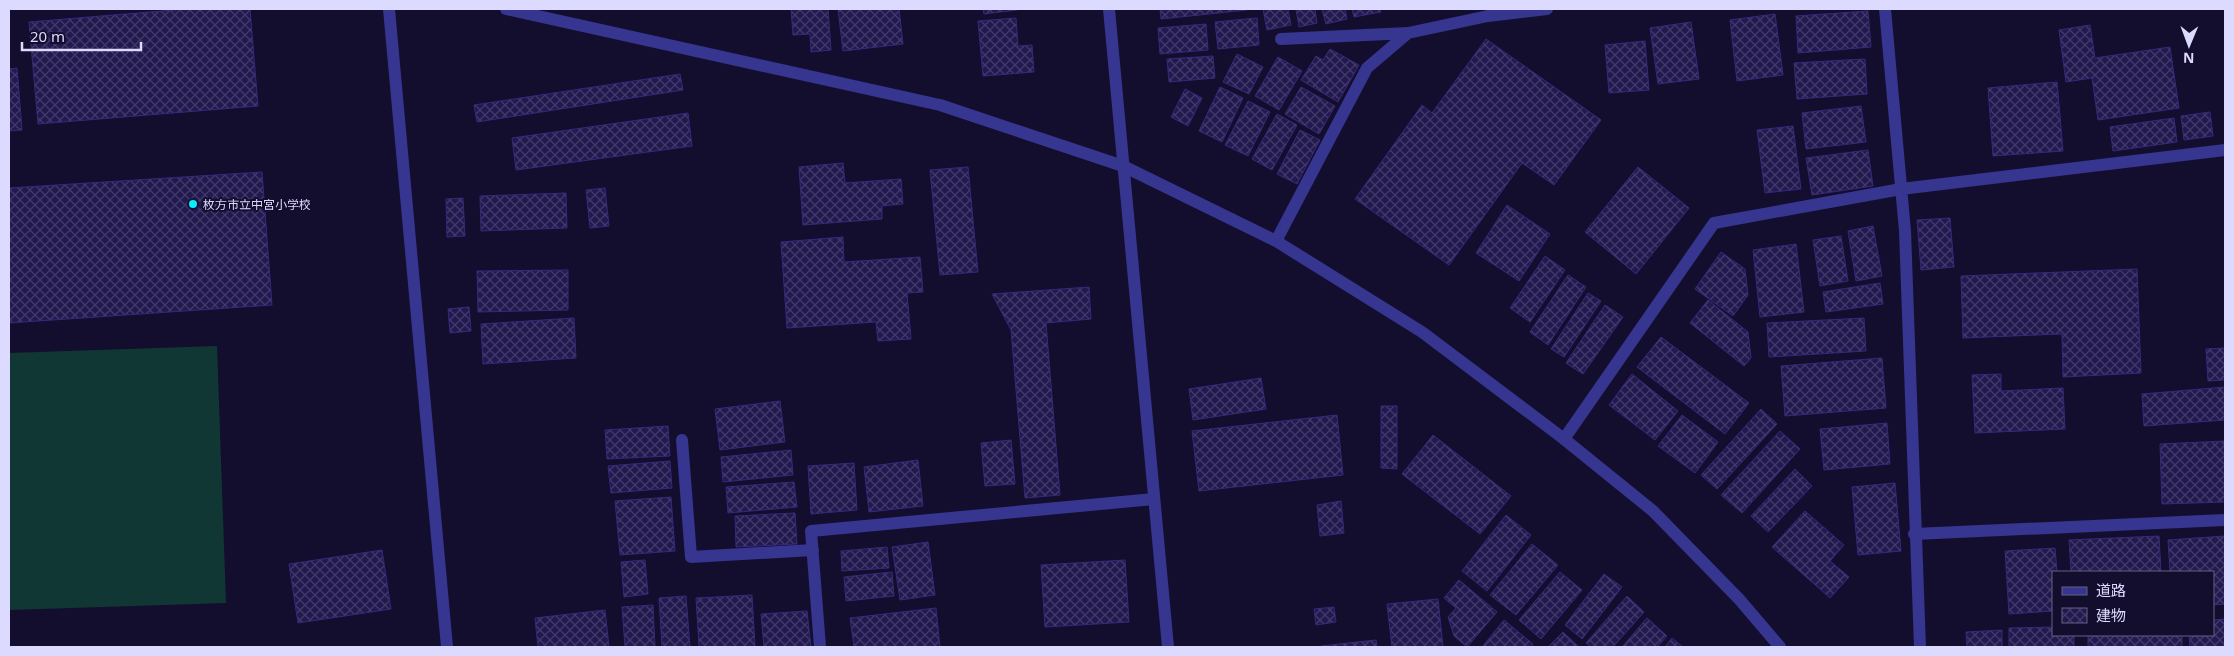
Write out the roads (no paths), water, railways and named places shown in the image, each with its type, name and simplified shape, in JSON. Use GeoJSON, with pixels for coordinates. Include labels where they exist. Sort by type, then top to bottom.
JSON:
{"type":"FeatureCollection","features":[{"type":"Feature","properties":{"kind":"street"},"geometry":{"type":"LineString","coordinates":[[388,9],[447,647]]}},
{"type":"Feature","properties":{"kind":"street"},"geometry":{"type":"LineString","coordinates":[[506,9],[940,105],[1123,166],[1276,241],[1422,332],[1564,439],[1653,511],[1739,599],[1780,647]]}},
{"type":"Feature","properties":{"kind":"street"},"geometry":{"type":"LineString","coordinates":[[1108,9],[1168,647]]}},
{"type":"Feature","properties":{"kind":"street"},"geometry":{"type":"LineString","coordinates":[[1281,39],[1408,34],[1488,16],[1547,9]]}},
{"type":"Feature","properties":{"kind":"street"},"geometry":{"type":"LineString","coordinates":[[1885,9],[1905,231],[1914,534],[1920,647]]}},
{"type":"Feature","properties":{"kind":"street"},"geometry":{"type":"LineString","coordinates":[[1276,241],[1367,68],[1408,34]]}},
{"type":"Feature","properties":{"kind":"street"},"geometry":{"type":"LineString","coordinates":[[1564,439],[1714,223],[1901,188],[2225,150]]}},
{"type":"Feature","properties":{"kind":"street"},"geometry":{"type":"LineString","coordinates":[[682,440],[691,557],[813,550]]}},
{"type":"Feature","properties":{"kind":"street"},"geometry":{"type":"LineString","coordinates":[[820,647],[811,531],[1154,498]]}},
{"type":"Feature","properties":{"kind":"street"},"geometry":{"type":"LineString","coordinates":[[1914,534],[2225,520]]}},
{"type":"Feature","properties":{"kind":"place","name":"枚方市立中宮小学校"},"geometry":{"type":"Point","coordinates":[193,204]}}]}
